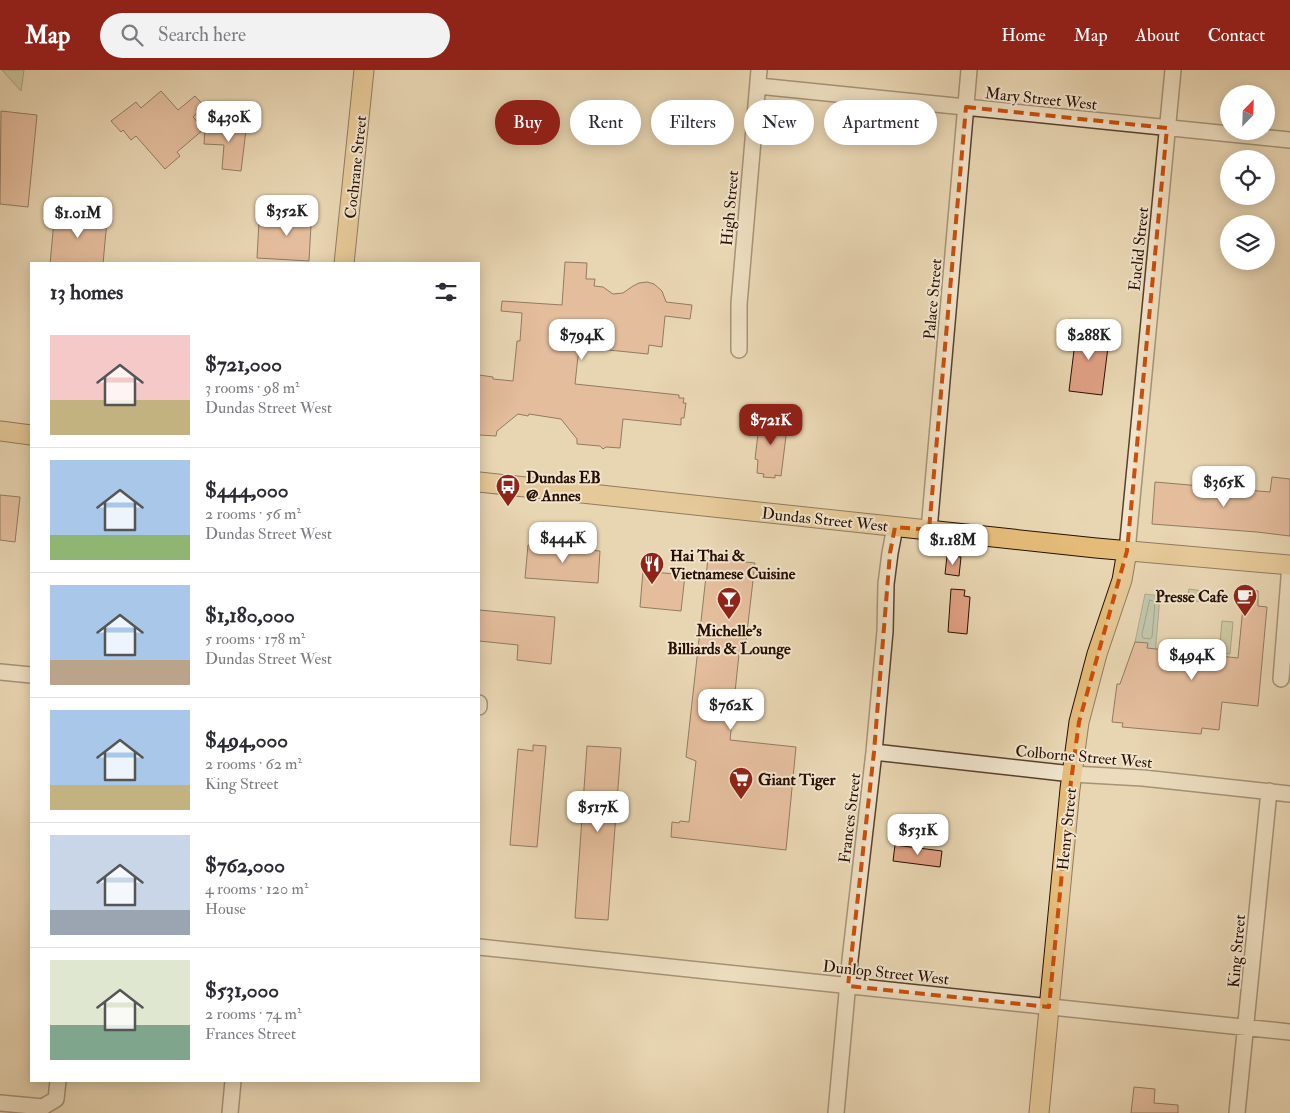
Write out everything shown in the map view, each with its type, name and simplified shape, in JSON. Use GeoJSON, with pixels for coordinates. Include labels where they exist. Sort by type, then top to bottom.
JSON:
{"type":"FeatureCollection","features":[{"type":"Feature","properties":{"kind":"main road","name":"Cochrane Street"},"geometry":{"type":"LineString","coordinates":[[344,262],[364,70]]}},
{"type":"Feature","properties":{"kind":"main road"},"geometry":{"type":"LineString","coordinates":[[0,431],[30,435]]}},
{"type":"Feature","properties":{"kind":"main road","name":"Dundas Street West"},"geometry":{"type":"LineString","coordinates":[[480,482],[1127,551],[1290,565]]}},
{"type":"Feature","properties":{"kind":"main road","name":"Henry Street"},"geometry":{"type":"LineString","coordinates":[[1039,1113],[1072,774],[1079,722],[1097,654],[1122,580],[1127,551]]}},
{"type":"Feature","properties":{"kind":"street","name":"High Street"},"geometry":{"type":"LineString","coordinates":[[739,350],[739,304],[760,70]]}},
{"type":"Feature","properties":{"kind":"street","name":"Palace Street"},"geometry":{"type":"LineString","coordinates":[[929,530],[969,70]]}},
{"type":"Feature","properties":{"kind":"street","name":"Euclid Street"},"geometry":{"type":"LineString","coordinates":[[1127,551],[1173,70]]}},
{"type":"Feature","properties":{"kind":"street","name":"Mary Street West"},"geometry":{"type":"LineString","coordinates":[[758,86],[1290,140]]}},
{"type":"Feature","properties":{"kind":"street","name":"Frances Street"},"geometry":{"type":"LineString","coordinates":[[836,1113],[874,752],[885,631],[886,584],[895,527]]}},
{"type":"Feature","properties":{"kind":"street"},"geometry":{"type":"LineString","coordinates":[[1281,679],[1290,565]]}},
{"type":"Feature","properties":{"kind":"street"},"geometry":{"type":"LineString","coordinates":[[0,672],[30,675]]}},
{"type":"Feature","properties":{"kind":"street","name":"Colborne Street West"},"geometry":{"type":"LineString","coordinates":[[874,752],[1072,774],[1143,778],[1290,794]]}},
{"type":"Feature","properties":{"kind":"street","name":"King Street"},"geometry":{"type":"LineString","coordinates":[[1237,1113],[1269,791]]}},
{"type":"Feature","properties":{"kind":"street","name":"Dunlop Street West"},"geometry":{"type":"LineString","coordinates":[[480,947],[1290,1032]]}},
{"type":"Feature","properties":{"kind":"street"},"geometry":{"type":"LineString","coordinates":[[0,1103],[43,1107],[56,1099],[58,1082]]}},
{"type":"Feature","properties":{"kind":"street"},"geometry":{"type":"LineString","coordinates":[[230,1113],[233,1082]]}},
{"type":"Feature","properties":{"kind":"highlighted area"},"geometry":{"type":"Polygon","coordinates":[[[966,107],[1167,128],[1127,551],[1079,722],[1070,789],[1049,1007],[848,986],[874,752],[890,553],[895,527],[929,530],[966,107]]]}},
{"type":"Feature","properties":{"kind":"green space"},"geometry":{"type":"Polygon","coordinates":[[[2,70],[24,70],[21,91],[2,70]]]}},
{"type":"Feature","properties":{"kind":"green space"},"geometry":{"type":"Polygon","coordinates":[[[1189,589],[1203,591],[1202,602],[1187,600],[1189,589]]]}},
{"type":"Feature","properties":{"kind":"green space"},"geometry":{"type":"Polygon","coordinates":[[[1222,621],[1233,622],[1230,654],[1219,653],[1222,621]]]}},
{"type":"Feature","properties":{"kind":"water"},"geometry":{"type":"Polygon","coordinates":[[[1145,594],[1160,596],[1154,667],[1135,642],[1145,594]]]}},
{"type":"Feature","properties":{"kind":"building"},"geometry":{"type":"Polygon","coordinates":[[[161,91],[178,110],[195,96],[204,106],[193,117],[204,129],[177,152],[180,156],[165,169],[136,136],[131,140],[123,130],[121,132],[111,121],[136,102],[141,108],[161,91]]]}},
{"type":"Feature","properties":{"kind":"building"},"geometry":{"type":"Polygon","coordinates":[[[1,111],[37,115],[28,207],[0,204],[1,111]]]}},
{"type":"Feature","properties":{"kind":"building"},"geometry":{"type":"Polygon","coordinates":[[[226,120],[247,122],[241,171],[222,169],[224,145],[204,144],[205,128],[220,129],[221,126],[226,127],[226,120]]]}},
{"type":"Feature","properties":{"kind":"building"},"geometry":{"type":"Polygon","coordinates":[[[291,205],[312,207],[309,261],[257,258],[259,222],[290,225],[291,205]]]}},
{"type":"Feature","properties":{"kind":"building"},"geometry":{"type":"Polygon","coordinates":[[[55,210],[86,214],[86,218],[107,220],[103,262],[50,262],[55,210]]]}},
{"type":"Feature","properties":{"kind":"building"},"geometry":{"type":"Polygon","coordinates":[[[565,262],[587,263],[586,279],[595,279],[594,286],[603,287],[613,294],[623,293],[639,283],[647,282],[654,284],[662,291],[666,302],[692,305],[690,319],[665,316],[662,347],[649,345],[648,354],[579,347],[575,384],[679,395],[679,398],[684,398],[683,403],[686,403],[684,418],[681,418],[681,425],[623,419],[620,448],[606,447],[603,449],[600,446],[577,444],[577,439],[561,419],[529,414],[528,416],[518,414],[497,431],[496,436],[480,435],[480,375],[493,377],[493,379],[513,381],[517,341],[520,341],[522,313],[501,311],[502,301],[562,305],[565,262]]]}},
{"type":"Feature","properties":{"kind":"building"},"geometry":{"type":"Polygon","coordinates":[[[1077,326],[1110,331],[1102,395],[1069,391],[1077,326]]]}},
{"type":"Feature","properties":{"kind":"building"},"geometry":{"type":"Polygon","coordinates":[[[760,417],[788,420],[781,476],[775,475],[775,478],[763,477],[764,474],[757,473],[758,460],[755,459],[760,417]]]}},
{"type":"Feature","properties":{"kind":"building"},"geometry":{"type":"Polygon","coordinates":[[[1272,477],[1290,479],[1290,536],[1152,524],[1155,482],[1270,492],[1272,477]]]}},
{"type":"Feature","properties":{"kind":"building"},"geometry":{"type":"Polygon","coordinates":[[[0,495],[20,497],[15,542],[0,540],[0,495]]]}},
{"type":"Feature","properties":{"kind":"building"},"geometry":{"type":"Polygon","coordinates":[[[528,545],[600,551],[598,583],[525,578],[528,545]]]}},
{"type":"Feature","properties":{"kind":"building"},"geometry":{"type":"Polygon","coordinates":[[[947,556],[961,557],[959,576],[945,574],[947,556]]]}},
{"type":"Feature","properties":{"kind":"building"},"geometry":{"type":"Polygon","coordinates":[[[708,558],[755,563],[745,650],[739,654],[730,740],[796,747],[786,850],[671,837],[672,822],[689,822],[696,761],[686,757],[708,558]]]}},
{"type":"Feature","properties":{"kind":"building"},"geometry":{"type":"Polygon","coordinates":[[[643,571],[685,575],[681,611],[640,607],[643,571]]]}},
{"type":"Feature","properties":{"kind":"building"},"geometry":{"type":"Polygon","coordinates":[[[1245,587],[1258,591],[1258,606],[1267,607],[1258,706],[1222,702],[1219,730],[1202,728],[1201,734],[1122,727],[1123,723],[1112,722],[1117,684],[1120,684],[1135,642],[1148,643],[1147,648],[1238,658],[1245,587]]]}},
{"type":"Feature","properties":{"kind":"building"},"geometry":{"type":"Polygon","coordinates":[[[951,589],[965,590],[964,596],[970,597],[967,634],[948,632],[951,589]]]}},
{"type":"Feature","properties":{"kind":"building"},"geometry":{"type":"Polygon","coordinates":[[[480,610],[555,617],[551,664],[517,660],[518,645],[480,641],[480,610]]]}},
{"type":"Feature","properties":{"kind":"building"},"geometry":{"type":"Polygon","coordinates":[[[533,745],[546,746],[537,847],[510,845],[518,749],[533,751],[533,745]]]}},
{"type":"Feature","properties":{"kind":"building"},"geometry":{"type":"Polygon","coordinates":[[[587,746],[621,748],[608,920],[575,918],[587,746]]]}},
{"type":"Feature","properties":{"kind":"building"},"geometry":{"type":"Polygon","coordinates":[[[895,845],[942,851],[940,867],[893,861],[895,845]]]}},
{"type":"Feature","properties":{"kind":"building"},"geometry":{"type":"Polygon","coordinates":[[[1134,1087],[1155,1089],[1154,1103],[1178,1105],[1178,1113],[1131,1113],[1134,1087]]]}},
{"type":"Feature","properties":{"kind":"place","name":"Dundas EB @ Annes"},"geometry":{"type":"Point","coordinates":[508,507]}},
{"type":"Feature","properties":{"kind":"place","name":"Hai Thai & Vietnamese Cuisine"},"geometry":{"type":"Point","coordinates":[652,585]}},
{"type":"Feature","properties":{"kind":"place","name":"Presse Cafe"},"geometry":{"type":"Point","coordinates":[1245,617]}},
{"type":"Feature","properties":{"kind":"place","name":"Michelle's Billiards & Lounge"},"geometry":{"type":"Point","coordinates":[729,620]}},
{"type":"Feature","properties":{"kind":"place","name":"Giant Tiger"},"geometry":{"type":"Point","coordinates":[741,800]}}]}
